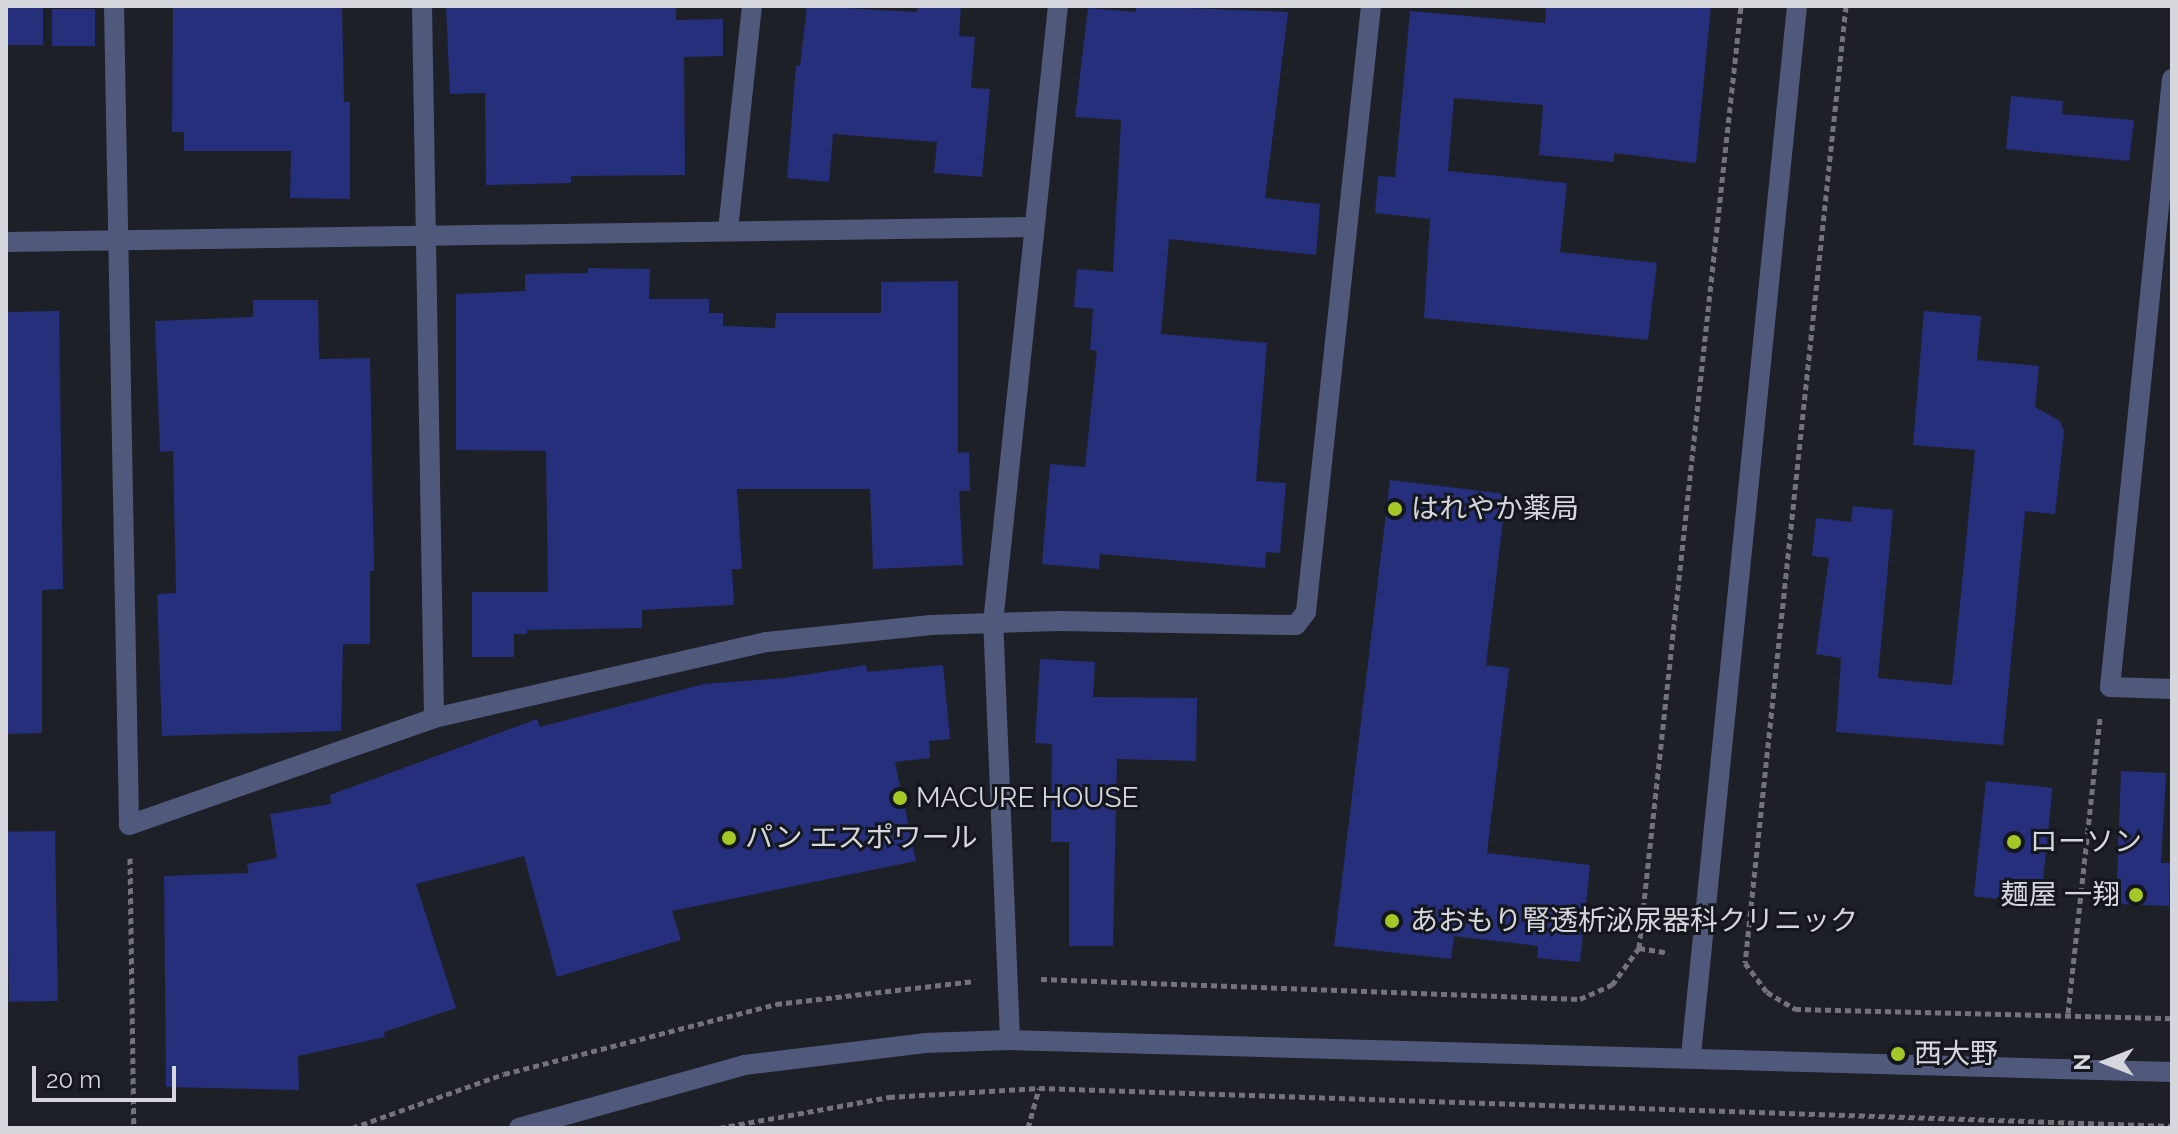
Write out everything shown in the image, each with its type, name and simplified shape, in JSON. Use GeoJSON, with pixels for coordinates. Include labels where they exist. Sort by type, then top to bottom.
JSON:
{"type":"FeatureCollection","features":[{"type":"Feature","properties":{"kind":"street"},"geometry":{"type":"LineString","coordinates":[[114,6],[129,825],[434,718],[767,642],[993,623],[1296,625],[1306,612],[1371,6]]}},
{"type":"Feature","properties":{"kind":"street"},"geometry":{"type":"LineString","coordinates":[[422,6],[434,718]]}},
{"type":"Feature","properties":{"kind":"street"},"geometry":{"type":"LineString","coordinates":[[728,230],[752,6]]}},
{"type":"Feature","properties":{"kind":"street"},"geometry":{"type":"LineString","coordinates":[[1010,1040],[993,623],[1032,227],[1058,6]]}},
{"type":"Feature","properties":{"kind":"street"},"geometry":{"type":"LineString","coordinates":[[1691,1055],[1797,6]]}},
{"type":"Feature","properties":{"kind":"street"},"geometry":{"type":"LineString","coordinates":[[2172,79],[2110,687],[2172,689]]}},
{"type":"Feature","properties":{"kind":"street"},"geometry":{"type":"LineString","coordinates":[[6,242],[1032,227]]}},
{"type":"Feature","properties":{"kind":"street"},"geometry":{"type":"LineString","coordinates":[[519,1128],[744,1065],[925,1043],[1010,1040],[1691,1055],[2172,1072]]}},
{"type":"Feature","properties":{"kind":"path"},"geometry":{"type":"LineString","coordinates":[[352,1128],[504,1074],[776,1004],[1008,977],[1580,999],[1612,985],[1639,948],[1741,6]]}},
{"type":"Feature","properties":{"kind":"path"},"geometry":{"type":"LineString","coordinates":[[1846,6],[1745,963],[1767,992],[1795,1009],[2068,1013],[2172,1018]]}},
{"type":"Feature","properties":{"kind":"path"},"geometry":{"type":"LineString","coordinates":[[2068,1013],[2100,714],[2110,687]]}},
{"type":"Feature","properties":{"kind":"path"},"geometry":{"type":"LineString","coordinates":[[129,825],[134,1128]]}},
{"type":"Feature","properties":{"kind":"path"},"geometry":{"type":"LineString","coordinates":[[719,1128],[889,1097],[1039,1088],[2172,1126]]}},
{"type":"Feature","properties":{"kind":"path"},"geometry":{"type":"LineString","coordinates":[[1028,1128],[1039,1088]]}},
{"type":"Feature","properties":{"kind":"building"},"geometry":{"type":"Polygon","coordinates":[[[6,6],[43,6],[43,45],[6,45],[6,6]]]}},
{"type":"Feature","properties":{"kind":"building"},"geometry":{"type":"Polygon","coordinates":[[[173,6],[342,6],[344,102],[350,102],[350,199],[290,198],[291,151],[184,151],[184,132],[172,132],[173,6]]]}},
{"type":"Feature","properties":{"kind":"building"},"geometry":{"type":"Polygon","coordinates":[[[446,6],[676,6],[676,20],[723,19],[723,56],[684,57],[685,175],[571,176],[571,183],[486,185],[485,93],[450,94],[446,6]]]}},
{"type":"Feature","properties":{"kind":"building"},"geometry":{"type":"Polygon","coordinates":[[[807,6],[917,12],[918,6],[961,6],[959,36],[975,37],[971,88],[990,89],[982,177],[934,173],[937,142],[833,134],[829,182],[787,178],[796,66],[800,66],[807,6]]]}},
{"type":"Feature","properties":{"kind":"building"},"geometry":{"type":"Polygon","coordinates":[[[1136,6],[1288,12],[1265,198],[1320,204],[1316,255],[1169,239],[1161,334],[1267,343],[1256,481],[1286,483],[1280,553],[1266,552],[1265,568],[1100,554],[1099,569],[1042,564],[1050,464],[1085,467],[1097,351],[1090,350],[1093,309],[1074,307],[1077,269],[1113,272],[1121,120],[1075,117],[1088,8],[1136,12],[1136,6]]]}},
{"type":"Feature","properties":{"kind":"building"},"geometry":{"type":"Polygon","coordinates":[[[1546,6],[1711,6],[1696,163],[1614,153],[1614,162],[1539,155],[1543,105],[1454,98],[1448,171],[1567,183],[1560,252],[1657,263],[1648,340],[1424,318],[1430,219],[1375,213],[1378,176],[1395,177],[1410,11],[1545,23],[1546,6]]]}},
{"type":"Feature","properties":{"kind":"building"},"geometry":{"type":"Polygon","coordinates":[[[52,9],[95,9],[95,46],[52,46],[52,9]]]}},
{"type":"Feature","properties":{"kind":"building"},"geometry":{"type":"Polygon","coordinates":[[[2011,96],[2063,101],[2062,114],[2134,120],[2129,161],[2006,149],[2011,96]]]}},
{"type":"Feature","properties":{"kind":"building"},"geometry":{"type":"Polygon","coordinates":[[[588,268],[650,269],[649,299],[709,299],[709,313],[723,313],[723,326],[775,328],[776,313],[881,313],[881,282],[958,281],[958,453],[969,452],[970,491],[959,491],[963,565],[873,569],[870,489],[737,489],[742,569],[732,569],[734,605],[642,610],[642,628],[527,630],[527,634],[514,634],[514,657],[472,657],[472,592],[548,592],[546,451],[456,450],[456,294],[525,291],[525,274],[588,273],[588,268]]]}},
{"type":"Feature","properties":{"kind":"building"},"geometry":{"type":"Polygon","coordinates":[[[253,300],[318,300],[319,359],[370,358],[374,571],[370,571],[370,644],[343,644],[341,731],[162,736],[157,594],[176,593],[173,451],[160,452],[155,321],[253,317],[253,300]]]}},
{"type":"Feature","properties":{"kind":"building"},"geometry":{"type":"Polygon","coordinates":[[[59,311],[63,589],[42,590],[42,733],[6,734],[6,312],[59,311]]]}},
{"type":"Feature","properties":{"kind":"building"},"geometry":{"type":"Polygon","coordinates":[[[1924,311],[1981,316],[1977,360],[2039,366],[2035,407],[2060,421],[2064,432],[2055,514],[2025,511],[2003,745],[1836,732],[1841,658],[1816,654],[1829,558],[1812,556],[1816,518],[1851,522],[1853,506],[1893,510],[1878,678],[1952,685],[1975,450],[1913,445],[1924,311]]]}},
{"type":"Feature","properties":{"kind":"building"},"geometry":{"type":"Polygon","coordinates":[[[1390,480],[1506,494],[1486,665],[1509,668],[1487,853],[1590,865],[1580,962],[1537,958],[1538,946],[1454,936],[1451,959],[1334,946],[1390,480]]]}},
{"type":"Feature","properties":{"kind":"building"},"geometry":{"type":"Polygon","coordinates":[[[1040,659],[1095,662],[1093,697],[1197,698],[1196,761],[1117,759],[1113,946],[1069,946],[1069,842],[1051,842],[1052,744],[1035,743],[1040,659]]]}},
{"type":"Feature","properties":{"kind":"building"},"geometry":{"type":"Polygon","coordinates":[[[866,665],[867,672],[943,665],[950,739],[929,741],[930,758],[895,762],[916,861],[672,911],[681,940],[557,977],[524,856],[416,884],[456,1008],[384,1032],[385,1037],[298,1056],[299,1090],[166,1087],[164,876],[249,873],[247,864],[277,858],[270,814],[331,804],[330,795],[537,719],[540,727],[704,684],[785,678],[866,665]]]}},
{"type":"Feature","properties":{"kind":"building"},"geometry":{"type":"Polygon","coordinates":[[[2121,771],[2166,773],[2161,863],[2170,863],[2169,906],[2116,904],[2121,771]]]}},
{"type":"Feature","properties":{"kind":"building","name":"ローソン"},"geometry":{"type":"Polygon","coordinates":[[[1986,781],[2053,788],[2041,903],[1974,896],[1986,781]]]}},
{"type":"Feature","properties":{"kind":"building"},"geometry":{"type":"Polygon","coordinates":[[[55,831],[58,1001],[9,1002],[6,832],[55,831]]]}},
{"type":"Feature","properties":{"kind":"place","name":"はれやか薬局"},"geometry":{"type":"Point","coordinates":[1395,509]}},
{"type":"Feature","properties":{"kind":"place","name":"MACURE HOUSE"},"geometry":{"type":"Point","coordinates":[900,798]}},
{"type":"Feature","properties":{"kind":"place","name":"パン エスポワール"},"geometry":{"type":"Point","coordinates":[729,838]}},
{"type":"Feature","properties":{"kind":"place","name":"ローソン"},"geometry":{"type":"Point","coordinates":[2014,842]}},
{"type":"Feature","properties":{"kind":"place","name":"麺屋 一翔"},"geometry":{"type":"Point","coordinates":[2136,895]}},
{"type":"Feature","properties":{"kind":"place","name":"あおもり腎透析泌尿器科クリニック"},"geometry":{"type":"Point","coordinates":[1392,921]}},
{"type":"Feature","properties":{"kind":"place","name":"西大野"},"geometry":{"type":"Point","coordinates":[1898,1054]}}]}
